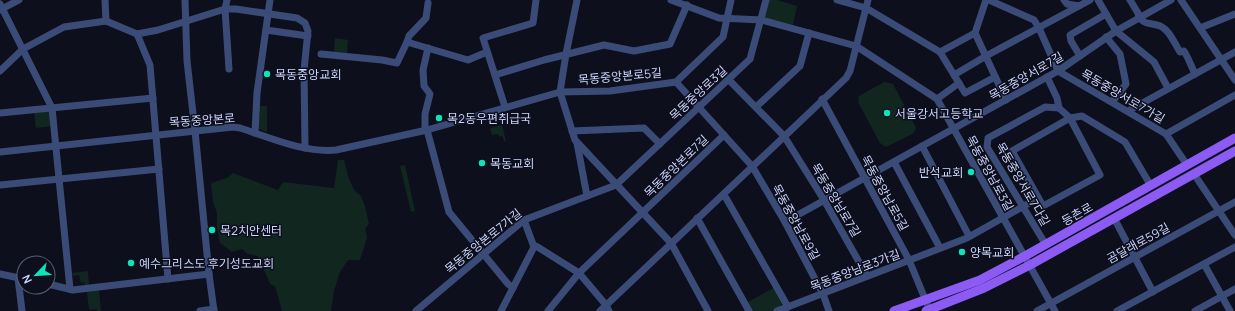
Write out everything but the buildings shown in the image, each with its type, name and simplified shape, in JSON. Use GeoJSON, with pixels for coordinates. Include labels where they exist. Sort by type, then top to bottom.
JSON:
{"type":"FeatureCollection","features":[{"type":"Feature","properties":{"kind":"main road","name":"등촌로"},"geometry":{"type":"LineString","coordinates":[[894,311],[980,280],[1046,245],[1235,138]]}},
{"type":"Feature","properties":{"kind":"main road","name":"등촌로"},"geometry":{"type":"LineString","coordinates":[[928,311],[984,288],[1030,265],[1235,151]]}},
{"type":"Feature","properties":{"kind":"street"},"geometry":{"type":"LineString","coordinates":[[18,0],[1,7],[52,108],[70,290]]}},
{"type":"Feature","properties":{"kind":"street"},"geometry":{"type":"LineString","coordinates":[[105,0],[106,21]]}},
{"type":"Feature","properties":{"kind":"street"},"geometry":{"type":"LineString","coordinates":[[185,0],[187,61],[214,310],[200,311]]}},
{"type":"Feature","properties":{"kind":"street"},"geometry":{"type":"LineString","coordinates":[[227,0],[225,10],[229,69]]}},
{"type":"Feature","properties":{"kind":"street"},"geometry":{"type":"LineString","coordinates":[[255,133],[257,93],[270,0]]}},
{"type":"Feature","properties":{"kind":"street"},"geometry":{"type":"LineString","coordinates":[[505,107],[483,38],[533,23],[536,0]]}},
{"type":"Feature","properties":{"kind":"street"},"geometry":{"type":"LineString","coordinates":[[560,92],[577,0]]}},
{"type":"Feature","properties":{"kind":"street","name":"목동중앙남로3길"},"geometry":{"type":"LineString","coordinates":[[671,0],[719,18],[760,20],[856,46],[937,99],[1020,251],[1025,256],[1055,311]]}},
{"type":"Feature","properties":{"kind":"street","name":"목동중앙본로5길"},"geometry":{"type":"LineString","coordinates":[[560,92],[610,91],[676,82],[723,37],[731,0]]}},
{"type":"Feature","properties":{"kind":"street","name":"목동중앙로3길"},"geometry":{"type":"LineString","coordinates":[[616,184],[750,59],[766,0]]}},
{"type":"Feature","properties":{"kind":"street"},"geometry":{"type":"LineString","coordinates":[[837,0],[866,8],[940,52],[965,93],[995,77]]}},
{"type":"Feature","properties":{"kind":"street"},"geometry":{"type":"LineString","coordinates":[[600,311],[608,308],[671,243],[846,78],[850,71],[868,0]]}},
{"type":"Feature","properties":{"kind":"street"},"geometry":{"type":"LineString","coordinates":[[940,52],[975,33],[986,0]]}},
{"type":"Feature","properties":{"kind":"street"},"geometry":{"type":"LineString","coordinates":[[990,0],[1034,20],[1058,72]]}},
{"type":"Feature","properties":{"kind":"street"},"geometry":{"type":"LineString","coordinates":[[1064,0],[1067,4],[1079,6]]}},
{"type":"Feature","properties":{"kind":"street"},"geometry":{"type":"LineString","coordinates":[[954,75],[1090,0]]}},
{"type":"Feature","properties":{"kind":"street"},"geometry":{"type":"LineString","coordinates":[[1098,0],[1116,31],[1154,62],[1168,88]]}},
{"type":"Feature","properties":{"kind":"street"},"geometry":{"type":"LineString","coordinates":[[1130,0],[1138,13],[1139,18],[1147,24],[1158,25],[1166,29],[1180,52],[1184,51],[1195,74]]}},
{"type":"Feature","properties":{"kind":"street","name":"목동중앙서로7길"},"geometry":{"type":"LineString","coordinates":[[785,222],[1058,72],[1106,37],[1171,0]]}},
{"type":"Feature","properties":{"kind":"street"},"geometry":{"type":"LineString","coordinates":[[1181,0],[1235,80]]}},
{"type":"Feature","properties":{"kind":"street"},"geometry":{"type":"LineString","coordinates":[[321,54],[349,56],[397,63],[409,36],[426,18],[428,3]]}},
{"type":"Feature","properties":{"kind":"street"},"geometry":{"type":"LineString","coordinates":[[495,74],[604,45],[634,51],[670,44],[687,5]]}},
{"type":"Feature","properties":{"kind":"street"},"geometry":{"type":"LineString","coordinates":[[0,71],[23,49],[64,27],[106,21],[137,34],[158,30],[225,10],[236,9],[297,18],[305,23],[308,31],[304,70],[305,148]]}},
{"type":"Feature","properties":{"kind":"street"},"geometry":{"type":"LineString","coordinates":[[1080,56],[1071,41],[1070,35],[1106,14]]}},
{"type":"Feature","properties":{"kind":"street"},"geometry":{"type":"LineString","coordinates":[[1200,28],[1235,14]]}},
{"type":"Feature","properties":{"kind":"street"},"geometry":{"type":"LineString","coordinates":[[266,30],[308,36]]}},
{"type":"Feature","properties":{"kind":"street"},"geometry":{"type":"LineString","coordinates":[[756,107],[800,66],[809,33]]}},
{"type":"Feature","properties":{"kind":"street"},"geometry":{"type":"LineString","coordinates":[[975,33],[1006,100]]}},
{"type":"Feature","properties":{"kind":"street"},"geometry":{"type":"LineString","coordinates":[[137,34],[150,65],[168,279]]}},
{"type":"Feature","properties":{"kind":"street"},"geometry":{"type":"LineString","coordinates":[[1106,37],[1120,54],[1126,84],[1112,102]]}},
{"type":"Feature","properties":{"kind":"street"},"geometry":{"type":"LineString","coordinates":[[406,42],[468,60],[487,52]]}},
{"type":"Feature","properties":{"kind":"street"},"geometry":{"type":"LineString","coordinates":[[428,48],[423,70],[424,86],[430,94],[425,114],[426,130],[449,212],[508,284],[513,288]]}},
{"type":"Feature","properties":{"kind":"street"},"geometry":{"type":"LineString","coordinates":[[1128,111],[1235,52]]}},
{"type":"Feature","properties":{"kind":"street","name":"목동중앙서로7가길"},"geometry":{"type":"LineString","coordinates":[[1058,72],[1166,134],[1187,165]]}},
{"type":"Feature","properties":{"kind":"street"},"geometry":{"type":"LineString","coordinates":[[1047,77],[1057,98],[1059,108],[1070,118],[1100,175],[1043,206],[1012,151],[1070,118],[1082,116],[1125,142],[1151,186]]}},
{"type":"Feature","properties":{"kind":"street","name":"목동중앙남로7길"},"geometry":{"type":"LineString","coordinates":[[729,80],[784,136],[824,200],[867,276]]}},
{"type":"Feature","properties":{"kind":"street","name":"목동중앙남로9길"},"geometry":{"type":"LineString","coordinates":[[676,82],[752,166],[785,222],[822,294],[829,311]]}},
{"type":"Feature","properties":{"kind":"street"},"geometry":{"type":"LineString","coordinates":[[937,99],[959,83]]}},
{"type":"Feature","properties":{"kind":"street","name":"목동중앙본로"},"geometry":{"type":"LineString","coordinates":[[0,152],[233,127],[305,148],[321,151],[336,150],[426,130],[560,92]]}},
{"type":"Feature","properties":{"kind":"street","name":"목동중앙본로7길"},"geometry":{"type":"LineString","coordinates":[[560,92],[575,140],[671,243],[708,311]]}},
{"type":"Feature","properties":{"kind":"street"},"geometry":{"type":"LineString","coordinates":[[1166,134],[1235,95]]}},
{"type":"Feature","properties":{"kind":"street"},"geometry":{"type":"LineString","coordinates":[[0,113],[153,98]]}},
{"type":"Feature","properties":{"kind":"street","name":"목동중앙남로5길"},"geometry":{"type":"LineString","coordinates":[[822,100],[909,260],[925,300]]}},
{"type":"Feature","properties":{"kind":"street","name":"목동중앙서로7다길"},"geometry":{"type":"LineString","coordinates":[[1046,245],[987,147],[988,138],[1045,107],[1059,108]]}},
{"type":"Feature","properties":{"kind":"street"},"geometry":{"type":"LineString","coordinates":[[572,131],[644,128],[660,144]]}},
{"type":"Feature","properties":{"kind":"street","name":"목동중앙본로7길"},"geometry":{"type":"LineString","coordinates":[[548,311],[579,273],[724,135]]}},
{"type":"Feature","properties":{"kind":"street","name":"목동중앙본로7길"},"geometry":{"type":"LineString","coordinates":[[577,142],[587,196]]}},
{"type":"Feature","properties":{"kind":"street"},"geometry":{"type":"LineString","coordinates":[[922,146],[969,236]]}},
{"type":"Feature","properties":{"kind":"street"},"geometry":{"type":"LineString","coordinates":[[894,162],[940,248]]}},
{"type":"Feature","properties":{"kind":"street"},"geometry":{"type":"LineString","coordinates":[[0,185],[159,169]]}},
{"type":"Feature","properties":{"kind":"street"},"geometry":{"type":"LineString","coordinates":[[1194,174],[1235,235]]}},
{"type":"Feature","properties":{"kind":"street","name":"목동중앙본로7가길"},"geometry":{"type":"LineString","coordinates":[[416,311],[524,220],[616,184]]}},
{"type":"Feature","properties":{"kind":"street"},"geometry":{"type":"LineString","coordinates":[[726,198],[788,307]]}},
{"type":"Feature","properties":{"kind":"street","name":"목동중앙남로3가길"},"geometry":{"type":"LineString","coordinates":[[777,311],[969,236],[1038,198]]}},
{"type":"Feature","properties":{"kind":"street","name":"곰달래로59길"},"geometry":{"type":"LineString","coordinates":[[1037,311],[1235,202]]}},
{"type":"Feature","properties":{"kind":"street"},"geometry":{"type":"LineString","coordinates":[[697,218],[748,311]]}},
{"type":"Feature","properties":{"kind":"street"},"geometry":{"type":"LineString","coordinates":[[1114,218],[1153,292]]}},
{"type":"Feature","properties":{"kind":"street"},"geometry":{"type":"LineString","coordinates":[[501,311],[534,247],[524,220]]}},
{"type":"Feature","properties":{"kind":"street"},"geometry":{"type":"LineString","coordinates":[[534,247],[536,246],[579,273],[608,308]]}},
{"type":"Feature","properties":{"kind":"street"},"geometry":{"type":"LineString","coordinates":[[1118,311],[1235,247]]}},
{"type":"Feature","properties":{"kind":"street"},"geometry":{"type":"LineString","coordinates":[[1204,264],[1230,311]]}},
{"type":"Feature","properties":{"kind":"street"},"geometry":{"type":"LineString","coordinates":[[0,274],[16,277]]}},
{"type":"Feature","properties":{"kind":"street"},"geometry":{"type":"LineString","coordinates":[[56,286],[73,290],[209,274]]}},
{"type":"Feature","properties":{"kind":"street"},"geometry":{"type":"LineString","coordinates":[[1195,311],[1235,289]]}},
{"type":"Feature","properties":{"kind":"street"},"geometry":{"type":"LineString","coordinates":[[22,295],[22,311]]}},
{"type":"Feature","properties":{"kind":"street","name":"등촌로"},"geometry":{"type":"LineString","coordinates":[[925,300],[928,311]]}},
{"type":"Feature","properties":{"kind":"green space"},"geometry":{"type":"Polygon","coordinates":[[[768,0],[777,0],[797,6],[793,25],[763,17],[768,0]]]}},
{"type":"Feature","properties":{"kind":"green space"},"geometry":{"type":"Polygon","coordinates":[[[335,38],[348,40],[347,53],[334,52],[335,38]]]}},
{"type":"Feature","properties":{"kind":"green space"},"geometry":{"type":"Polygon","coordinates":[[[884,82],[893,84],[916,128],[914,133],[886,147],[880,143],[858,102],[859,96],[884,82]]]}},
{"type":"Feature","properties":{"kind":"green space"},"geometry":{"type":"Polygon","coordinates":[[[258,106],[267,106],[267,132],[259,129],[258,106]]]}},
{"type":"Feature","properties":{"kind":"green space"},"geometry":{"type":"Polygon","coordinates":[[[49,111],[52,126],[36,128],[34,113],[49,111]]]}},
{"type":"Feature","properties":{"kind":"green space"},"geometry":{"type":"Polygon","coordinates":[[[502,125],[506,141],[504,141],[502,136],[499,137],[498,134],[492,135],[490,128],[502,125]]]}},
{"type":"Feature","properties":{"kind":"green space"},"geometry":{"type":"Polygon","coordinates":[[[338,160],[344,160],[348,176],[354,190],[361,196],[365,206],[369,224],[365,228],[367,238],[360,260],[348,260],[340,272],[334,291],[331,311],[282,311],[275,286],[270,284],[258,256],[248,254],[242,249],[232,252],[220,243],[217,227],[217,213],[213,202],[211,183],[227,178],[233,173],[278,190],[283,182],[334,188],[338,160]]]}},
{"type":"Feature","properties":{"kind":"green space"},"geometry":{"type":"Polygon","coordinates":[[[405,165],[415,211],[411,212],[400,166],[405,165]]]}},
{"type":"Feature","properties":{"kind":"green space"},"geometry":{"type":"Polygon","coordinates":[[[88,271],[89,285],[85,286],[84,282],[81,283],[79,275],[73,276],[72,273],[88,271]]]}},
{"type":"Feature","properties":{"kind":"green space"},"geometry":{"type":"Polygon","coordinates":[[[775,287],[783,302],[779,308],[771,311],[752,311],[748,302],[775,287]]]}},
{"type":"Feature","properties":{"kind":"green space"},"geometry":{"type":"Polygon","coordinates":[[[99,290],[101,311],[97,311],[97,309],[89,310],[87,292],[99,290]]]}},
{"type":"Feature","properties":{"kind":"place","name":"목동중앙교회"},"geometry":{"type":"Point","coordinates":[267,74]}},
{"type":"Feature","properties":{"kind":"place","name":"서울강서고등학교"},"geometry":{"type":"Point","coordinates":[887,113]}},
{"type":"Feature","properties":{"kind":"place","name":"목2동우편취급국"},"geometry":{"type":"Point","coordinates":[439,118]}},
{"type":"Feature","properties":{"kind":"place","name":"목동교회"},"geometry":{"type":"Point","coordinates":[482,163]}},
{"type":"Feature","properties":{"kind":"place","name":"반석교회"},"geometry":{"type":"Point","coordinates":[971,172]}},
{"type":"Feature","properties":{"kind":"place","name":"목2치안센터"},"geometry":{"type":"Point","coordinates":[212,230]}},
{"type":"Feature","properties":{"kind":"place","name":"양목교회"},"geometry":{"type":"Point","coordinates":[962,252]}},
{"type":"Feature","properties":{"kind":"place","name":"예수그리스도 후기성도교회"},"geometry":{"type":"Point","coordinates":[131,263]}}]}
